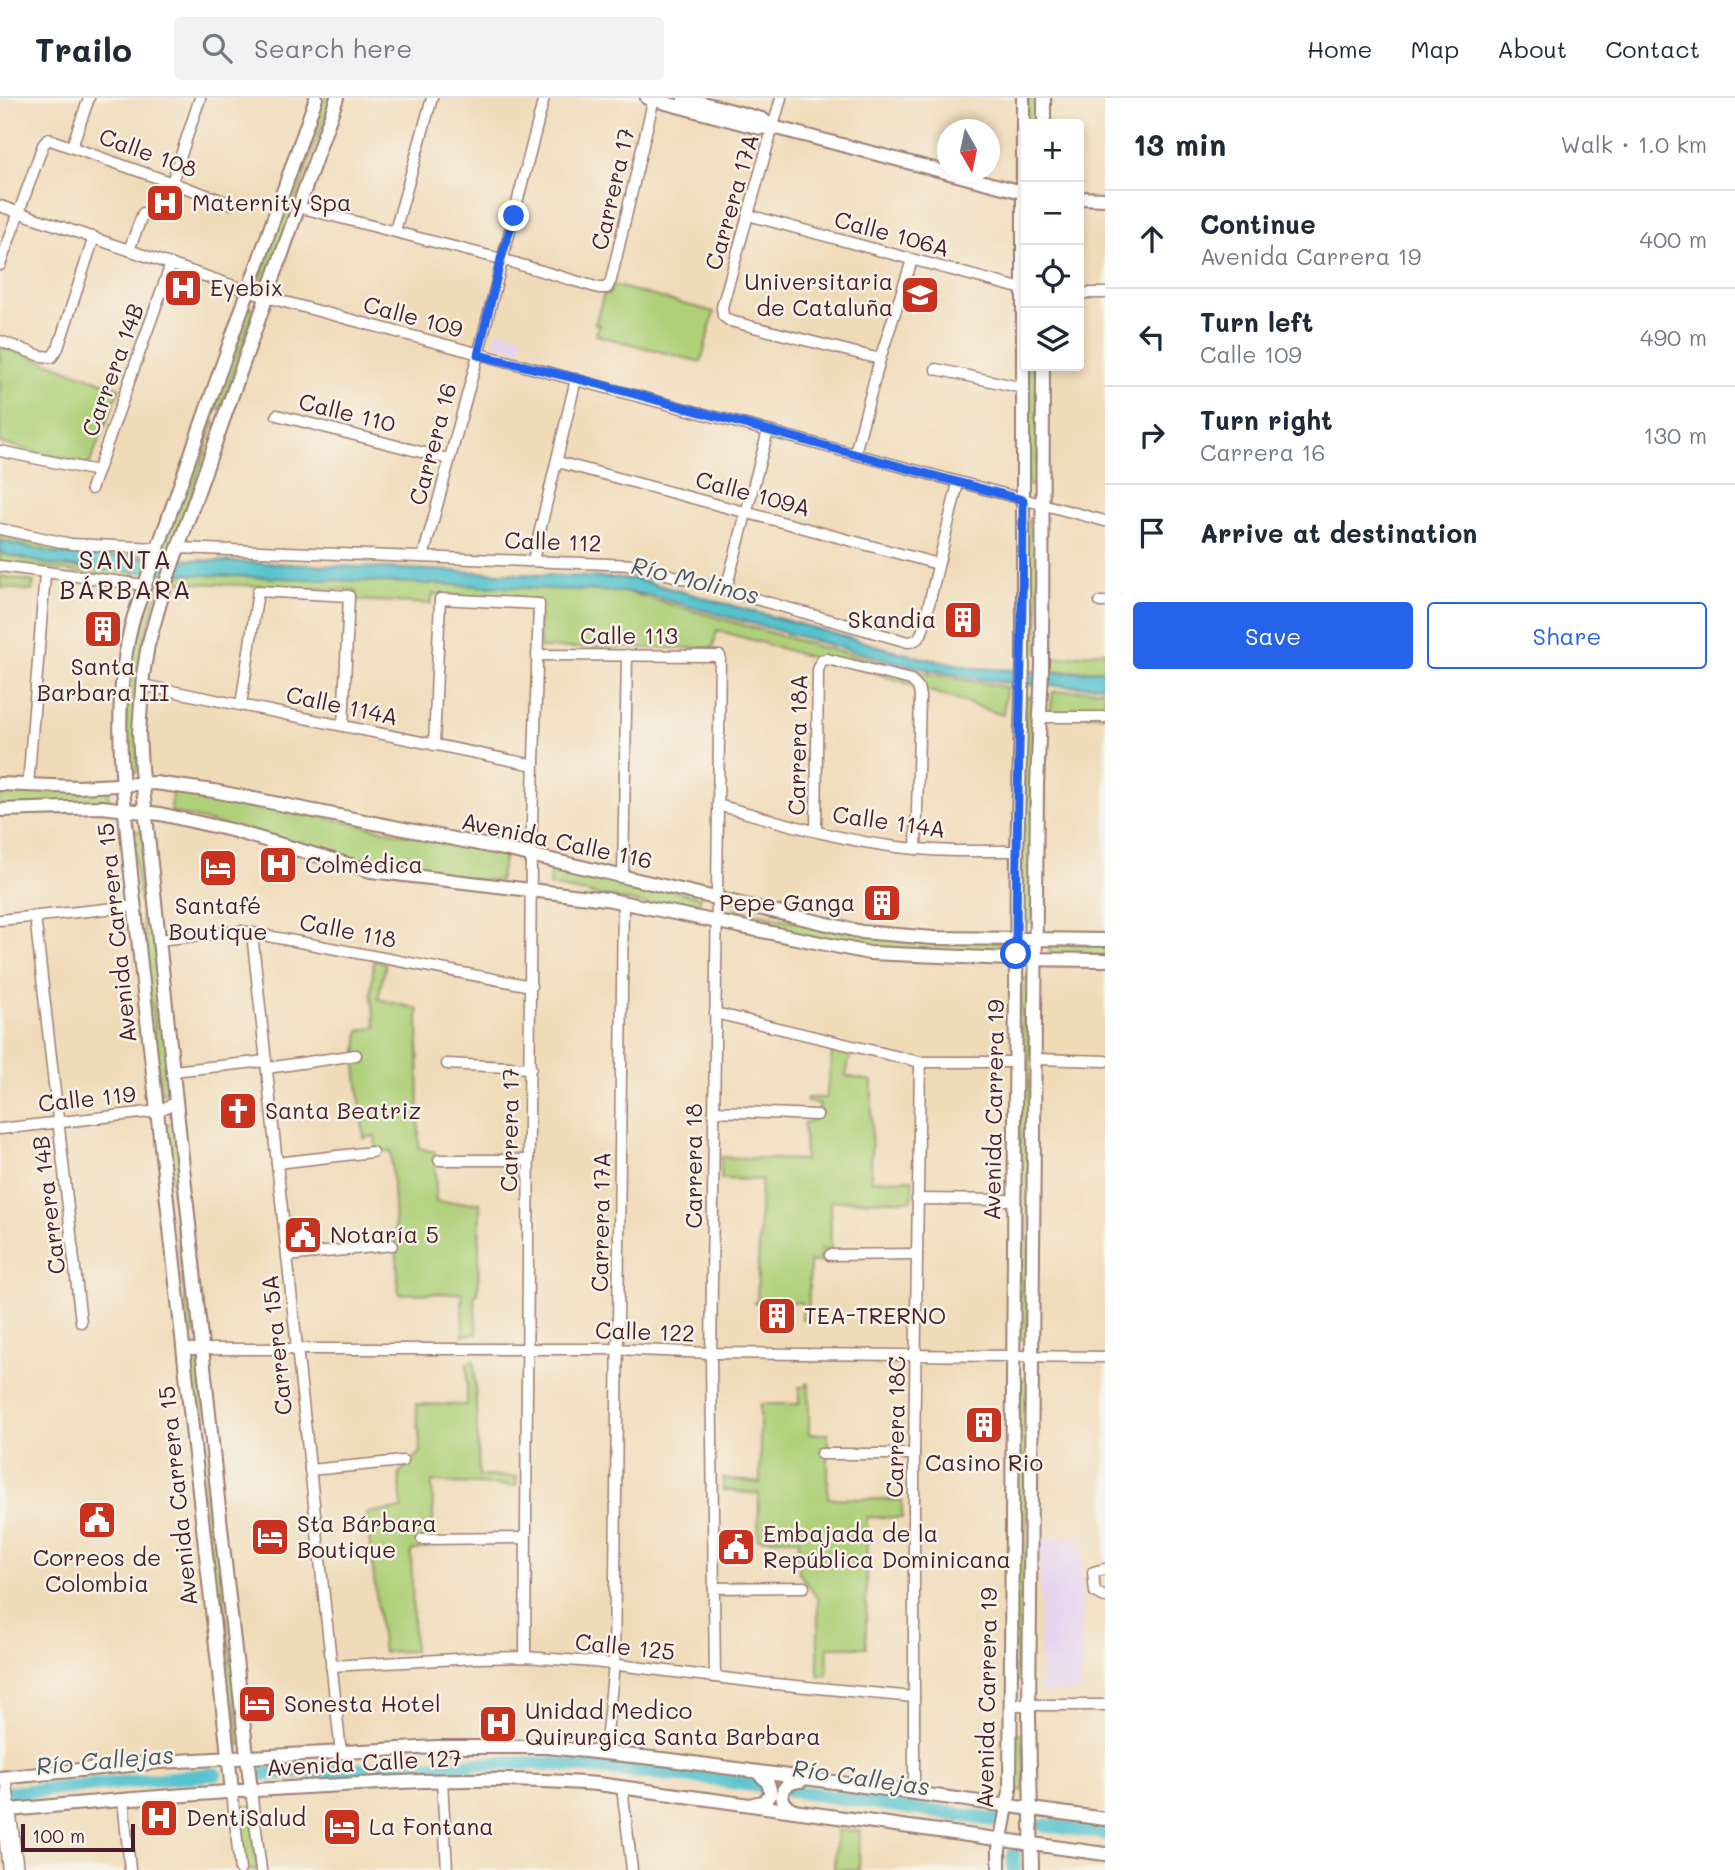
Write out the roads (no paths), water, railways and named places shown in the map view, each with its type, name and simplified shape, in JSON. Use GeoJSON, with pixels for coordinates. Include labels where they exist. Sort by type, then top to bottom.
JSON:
{"type":"FeatureCollection","features":[{"type":"Feature","properties":{"kind":"main road","name":"Avenida Carrera 15"},"geometry":{"type":"LineString","coordinates":[[232,1791],[122,785],[119,719],[124,662],[130,631],[145,583],[316,98]]}},
{"type":"Feature","properties":{"kind":"main road","name":"Avenida Carrera 15"},"geometry":{"type":"LineString","coordinates":[[251,1790],[158,940],[139,732],[148,645],[166,582],[337,98]]}},
{"type":"Feature","properties":{"kind":"main road"},"geometry":{"type":"LineString","coordinates":[[684,98],[762,120],[773,127],[1021,191]]}},
{"type":"Feature","properties":{"kind":"main road","name":"Avenida Carrera 19"},"geometry":{"type":"LineString","coordinates":[[1023,98],[1024,182]]}},
{"type":"Feature","properties":{"kind":"main road"},"geometry":{"type":"LineString","coordinates":[[1044,98],[1044,119]]}},
{"type":"Feature","properties":{"kind":"main road"},"geometry":{"type":"LineString","coordinates":[[652,99],[760,128],[773,127]]}},
{"type":"Feature","properties":{"kind":"main road"},"geometry":{"type":"LineString","coordinates":[[1084,198],[1105,200]]}},
{"type":"Feature","properties":{"kind":"main road","name":"Avenida Carrera 19"},"geometry":{"type":"LineString","coordinates":[[999,1870],[1000,1839],[1008,1806],[1010,1705],[1024,308]]}},
{"type":"Feature","properties":{"kind":"main road","name":"Avenida Carrera 19"},"geometry":{"type":"LineString","coordinates":[[1032,1870],[1032,1356],[1039,717],[1042,667],[1043,371]]}},
{"type":"Feature","properties":{"kind":"main road"},"geometry":{"type":"LineString","coordinates":[[192,450],[201,437],[209,413],[215,411],[219,416],[211,444],[211,456]]}},
{"type":"Feature","properties":{"kind":"main road","name":"Avenida Calle 116"},"geometry":{"type":"LineString","coordinates":[[0,785],[161,784],[223,792],[531,855],[862,932],[933,938],[1105,940]]}},
{"type":"Feature","properties":{"kind":"main road","name":"Avenida Calle 116"},"geometry":{"type":"LineString","coordinates":[[0,810],[102,807],[146,812],[231,831],[371,871],[623,902],[869,953],[1016,960],[1105,960]]}},
{"type":"Feature","properties":{"kind":"main road","name":"Avenida Calle 127"},"geometry":{"type":"LineString","coordinates":[[4,1781],[160,1762],[473,1746],[547,1747],[605,1752],[1105,1819]]}},
{"type":"Feature","properties":{"kind":"main road"},"geometry":{"type":"LineString","coordinates":[[750,1805],[763,1802],[770,1795],[771,1788],[767,1781],[756,1772]]}},
{"type":"Feature","properties":{"kind":"main road","name":"Avenida Calle 127"},"geometry":{"type":"LineString","coordinates":[[4,1806],[442,1780],[535,1779],[789,1808],[1105,1854]]}},
{"type":"Feature","properties":{"kind":"main road"},"geometry":{"type":"LineString","coordinates":[[789,1808],[782,1797],[787,1784],[815,1780]]}},
{"type":"Feature","properties":{"kind":"street"},"geometry":{"type":"LineString","coordinates":[[72,146],[89,98]]}},
{"type":"Feature","properties":{"kind":"street"},"geometry":{"type":"LineString","coordinates":[[172,182],[200,98]]}},
{"type":"Feature","properties":{"kind":"street"},"geometry":{"type":"LineString","coordinates":[[395,231],[432,98]]}},
{"type":"Feature","properties":{"kind":"street","name":"Carrera 16"},"geometry":{"type":"LineString","coordinates":[[422,557],[478,355],[544,98]]}},
{"type":"Feature","properties":{"kind":"street","name":"Carrera 17A"},"geometry":{"type":"LineString","coordinates":[[781,98],[722,307],[723,316],[730,321],[880,359]]}},
{"type":"Feature","properties":{"kind":"street","name":"Carrera 17"},"geometry":{"type":"LineString","coordinates":[[501,259],[598,288],[607,288],[652,99]]}},
{"type":"Feature","properties":{"kind":"street","name":"Calle 108"},"geometry":{"type":"LineString","coordinates":[[18,212],[43,145],[48,139],[232,204]]}},
{"type":"Feature","properties":{"kind":"street","name":"Calle 109"},"geometry":{"type":"LineString","coordinates":[[0,206],[266,297],[1105,521]]}},
{"type":"Feature","properties":{"kind":"street"},"geometry":{"type":"LineString","coordinates":[[298,207],[501,259]]}},
{"type":"Feature","properties":{"kind":"street"},"geometry":{"type":"LineString","coordinates":[[0,265],[18,212]]}},
{"type":"Feature","properties":{"kind":"street"},"geometry":{"type":"LineString","coordinates":[[129,250],[143,213]]}},
{"type":"Feature","properties":{"kind":"street","name":"Calle 106A"},"geometry":{"type":"LineString","coordinates":[[748,215],[1021,288]]}},
{"type":"Feature","properties":{"kind":"street"},"geometry":{"type":"LineString","coordinates":[[0,341],[41,356],[52,357],[58,348],[94,237]]}},
{"type":"Feature","properties":{"kind":"street"},"geometry":{"type":"LineString","coordinates":[[855,453],[880,359],[912,260]]}},
{"type":"Feature","properties":{"kind":"street","name":"Carrera 14B"},"geometry":{"type":"LineString","coordinates":[[91,489],[171,264]]}},
{"type":"Feature","properties":{"kind":"street"},"geometry":{"type":"LineString","coordinates":[[1084,293],[1105,293]]}},
{"type":"Feature","properties":{"kind":"street"},"geometry":{"type":"LineString","coordinates":[[936,369],[1023,388]]}},
{"type":"Feature","properties":{"kind":"street"},"geometry":{"type":"LineString","coordinates":[[533,560],[576,379]]}},
{"type":"Feature","properties":{"kind":"street","name":"Calle 110"},"geometry":{"type":"LineString","coordinates":[[277,415],[449,459]]}},
{"type":"Feature","properties":{"kind":"street"},"geometry":{"type":"LineString","coordinates":[[726,589],[768,431]]}},
{"type":"Feature","properties":{"kind":"street"},"geometry":{"type":"LineString","coordinates":[[0,451],[97,471]]}},
{"type":"Feature","properties":{"kind":"street","name":"Calle 109A"},"geometry":{"type":"LineString","coordinates":[[558,462],[938,564]]}},
{"type":"Feature","properties":{"kind":"street"},"geometry":{"type":"LineString","coordinates":[[938,564],[958,483]]}},
{"type":"Feature","properties":{"kind":"street"},"geometry":{"type":"LineString","coordinates":[[0,529],[71,544],[156,552]]}},
{"type":"Feature","properties":{"kind":"street","name":"Calle 112"},"geometry":{"type":"LineString","coordinates":[[177,552],[533,560],[635,565],[897,640],[915,641],[923,629],[938,564]]}},
{"type":"Feature","properties":{"kind":"street"},"geometry":{"type":"LineString","coordinates":[[0,566],[45,574],[145,583]]}},
{"type":"Feature","properties":{"kind":"street"},"geometry":{"type":"LineString","coordinates":[[28,786],[45,574]]}},
{"type":"Feature","properties":{"kind":"street"},"geometry":{"type":"LineString","coordinates":[[241,705],[258,591],[349,596],[343,726]]}},
{"type":"Feature","properties":{"kind":"street","name":"Carrera 17"},"geometry":{"type":"LineString","coordinates":[[434,744],[440,599],[539,604],[531,855],[525,1657]]}},
{"type":"Feature","properties":{"kind":"street","name":"Calle 113"},"geometry":{"type":"LineString","coordinates":[[537,654],[720,656]]}},
{"type":"Feature","properties":{"kind":"street"},"geometry":{"type":"LineString","coordinates":[[623,876],[627,655]]}},
{"type":"Feature","properties":{"kind":"street","name":"Carrera 18"},"geometry":{"type":"LineString","coordinates":[[715,1677],[713,1111],[720,656]]}},
{"type":"Feature","properties":{"kind":"street","name":"Carrera 18A"},"geometry":{"type":"LineString","coordinates":[[816,831],[818,670],[821,660],[832,659],[911,680],[918,687],[920,696],[916,849]]}},
{"type":"Feature","properties":{"kind":"street","name":"Calle 114A"},"geometry":{"type":"LineString","coordinates":[[142,685],[534,765]]}},
{"type":"Feature","properties":{"kind":"street"},"geometry":{"type":"LineString","coordinates":[[1039,717],[1105,717]]}},
{"type":"Feature","properties":{"kind":"street","name":"Calle 114A"},"geometry":{"type":"LineString","coordinates":[[718,805],[875,844],[916,849],[1017,851]]}},
{"type":"Feature","properties":{"kind":"street","name":"Carrera 17A"},"geometry":{"type":"LineString","coordinates":[[605,1752],[614,1664],[623,902]]}},
{"type":"Feature","properties":{"kind":"street"},"geometry":{"type":"LineString","coordinates":[[0,920],[135,906]]}},
{"type":"Feature","properties":{"kind":"street","name":"Carrera 14B"},"geometry":{"type":"LineString","coordinates":[[35,916],[81,1322]]}},
{"type":"Feature","properties":{"kind":"street","name":"Calle 118"},"geometry":{"type":"LineString","coordinates":[[158,940],[232,931],[253,933],[531,986]]}},
{"type":"Feature","properties":{"kind":"street","name":"Carrera 15A"},"geometry":{"type":"LineString","coordinates":[[253,933],[341,1753]]}},
{"type":"Feature","properties":{"kind":"street"},"geometry":{"type":"LineString","coordinates":[[715,1013],[920,1062],[1016,1062]]}},
{"type":"Feature","properties":{"kind":"street"},"geometry":{"type":"LineString","coordinates":[[173,1071],[356,1055]]}},
{"type":"Feature","properties":{"kind":"street"},"geometry":{"type":"LineString","coordinates":[[1035,1059],[1105,1061]]}},
{"type":"Feature","properties":{"kind":"street","name":"Carrera 18C"},"geometry":{"type":"LineString","coordinates":[[914,1794],[914,1454],[920,1062]]}},
{"type":"Feature","properties":{"kind":"street"},"geometry":{"type":"LineString","coordinates":[[447,1064],[531,1068]]}},
{"type":"Feature","properties":{"kind":"street","name":"Calle 119"},"geometry":{"type":"LineString","coordinates":[[0,1129],[158,1111],[177,1102]]}},
{"type":"Feature","properties":{"kind":"street"},"geometry":{"type":"LineString","coordinates":[[713,1111],[817,1115]]}},
{"type":"Feature","properties":{"kind":"street"},"geometry":{"type":"LineString","coordinates":[[277,1163],[372,1152]]}},
{"type":"Feature","properties":{"kind":"street"},"geometry":{"type":"LineString","coordinates":[[439,1160],[529,1160]]}},
{"type":"Feature","properties":{"kind":"street"},"geometry":{"type":"LineString","coordinates":[[917,1199],[1007,1200]]}},
{"type":"Feature","properties":{"kind":"street"},"geometry":{"type":"LineString","coordinates":[[287,1256],[392,1245]]}},
{"type":"Feature","properties":{"kind":"street"},"geometry":{"type":"LineString","coordinates":[[830,1255],[917,1254]]}},
{"type":"Feature","properties":{"kind":"street","name":"Calle 122"},"geometry":{"type":"LineString","coordinates":[[183,1349],[618,1349],[712,1353],[1105,1357]]}},
{"type":"Feature","properties":{"kind":"street"},"geometry":{"type":"LineString","coordinates":[[821,1454],[914,1454]]}},
{"type":"Feature","properties":{"kind":"street"},"geometry":{"type":"LineString","coordinates":[[310,1469],[402,1461]]}},
{"type":"Feature","properties":{"kind":"street"},"geometry":{"type":"LineString","coordinates":[[422,1539],[525,1538]]}},
{"type":"Feature","properties":{"kind":"street"},"geometry":{"type":"LineString","coordinates":[[1102,1569],[1093,1572],[1095,1592],[1105,1597]]}},
{"type":"Feature","properties":{"kind":"street"},"geometry":{"type":"LineString","coordinates":[[714,1588],[804,1587]]}},
{"type":"Feature","properties":{"kind":"street","name":"Calle 125"},"geometry":{"type":"LineString","coordinates":[[331,1666],[525,1657],[614,1664],[914,1697]]}},
{"type":"Feature","properties":{"kind":"street"},"geometry":{"type":"LineString","coordinates":[[1010,1705],[1105,1705]]}},
{"type":"Feature","properties":{"kind":"street"},"geometry":{"type":"LineString","coordinates":[[442,1780],[447,1870]]}},
{"type":"Feature","properties":{"kind":"street"},"geometry":{"type":"LineString","coordinates":[[4,1781],[8,1870]]}},
{"type":"Feature","properties":{"kind":"street"},"geometry":{"type":"LineString","coordinates":[[622,1787],[632,1870]]}},
{"type":"Feature","properties":{"kind":"street"},"geometry":{"type":"LineString","coordinates":[[251,1790],[261,1870]]}},
{"type":"Feature","properties":{"kind":"street"},"geometry":{"type":"LineString","coordinates":[[232,1791],[240,1870]]}},
{"type":"Feature","properties":{"kind":"street"},"geometry":{"type":"LineString","coordinates":[[122,1799],[130,1870]]}},
{"type":"Feature","properties":{"kind":"street"},"geometry":{"type":"LineString","coordinates":[[4,1806],[18,1870]]}},
{"type":"Feature","properties":{"kind":"water"},"geometry":{"type":"Polygon","coordinates":[[[0,541],[58,554],[636,579],[914,656],[976,668],[1068,673],[1105,670],[1105,685],[1032,685],[927,670],[648,595],[627,592],[136,572],[52,565],[0,553],[0,541]]]}},
{"type":"Feature","properties":{"kind":"waterway","name":"Río Callejas"},"geometry":{"type":"LineString","coordinates":[[260,1774],[504,1763],[553,1764],[703,1778],[994,1820]]}},
{"type":"Feature","properties":{"kind":"waterway","name":"Río Callejas"},"geometry":{"type":"LineString","coordinates":[[0,1794],[215,1774]]}},
{"type":"Feature","properties":{"kind":"waterway","name":"Río Callejas"},"geometry":{"type":"LineString","coordinates":[[1043,1825],[1105,1833]]}},
{"type":"Feature","properties":{"kind":"waterway"},"geometry":{"type":"LineString","coordinates":[[1013,1855],[1014,1870]]}},
{"type":"Feature","properties":{"kind":"place","name":"Maternity Spa"},"geometry":{"type":"Point","coordinates":[165,203]}},
{"type":"Feature","properties":{"kind":"place","name":"Eyebix"},"geometry":{"type":"Point","coordinates":[183,288]}},
{"type":"Feature","properties":{"kind":"place","name":"Universitaria de Cataluña"},"geometry":{"type":"Point","coordinates":[920,295]}},
{"type":"Feature","properties":{"kind":"place","name":"Skandia"},"geometry":{"type":"Point","coordinates":[963,620]}},
{"type":"Feature","properties":{"kind":"place","name":"Santa Barbara III"},"geometry":{"type":"Point","coordinates":[103,629]}},
{"type":"Feature","properties":{"kind":"place","name":"Colmédica"},"geometry":{"type":"Point","coordinates":[278,865]}},
{"type":"Feature","properties":{"kind":"place","name":"Santafé Boutique"},"geometry":{"type":"Point","coordinates":[218,868]}},
{"type":"Feature","properties":{"kind":"place","name":"Pepe Ganga"},"geometry":{"type":"Point","coordinates":[882,903]}},
{"type":"Feature","properties":{"kind":"place","name":"Santa Beatriz"},"geometry":{"type":"Point","coordinates":[238,1111]}},
{"type":"Feature","properties":{"kind":"place","name":"Notaría 5"},"geometry":{"type":"Point","coordinates":[303,1235]}},
{"type":"Feature","properties":{"kind":"place","name":"TEA-TRERNO"},"geometry":{"type":"Point","coordinates":[777,1316]}},
{"type":"Feature","properties":{"kind":"place","name":"Casino Rio"},"geometry":{"type":"Point","coordinates":[984,1425]}},
{"type":"Feature","properties":{"kind":"place","name":"Correos de Colombia"},"geometry":{"type":"Point","coordinates":[97,1520]}},
{"type":"Feature","properties":{"kind":"place","name":"Sta Bárbara Boutique"},"geometry":{"type":"Point","coordinates":[270,1537]}},
{"type":"Feature","properties":{"kind":"place","name":"Embajada de la República Dominicana"},"geometry":{"type":"Point","coordinates":[736,1547]}},
{"type":"Feature","properties":{"kind":"place","name":"Sonesta Hotel"},"geometry":{"type":"Point","coordinates":[257,1704]}},
{"type":"Feature","properties":{"kind":"place","name":"Unidad Medico Quirurgica Santa Barbara"},"geometry":{"type":"Point","coordinates":[498,1724]}},
{"type":"Feature","properties":{"kind":"place","name":"DentiSalud"},"geometry":{"type":"Point","coordinates":[159,1818]}},
{"type":"Feature","properties":{"kind":"place","name":"La Fontana"},"geometry":{"type":"Point","coordinates":[342,1827]}},
{"type":"Feature","properties":{"kind":"district","name":"SANTA BÁRBARA"},"geometry":{"type":"Point","coordinates":[126,575]}},
{"type":"Feature","properties":{"kind":"water label","name":"Río Molinos"},"geometry":{"type":"Point","coordinates":[695,581]}}]}
